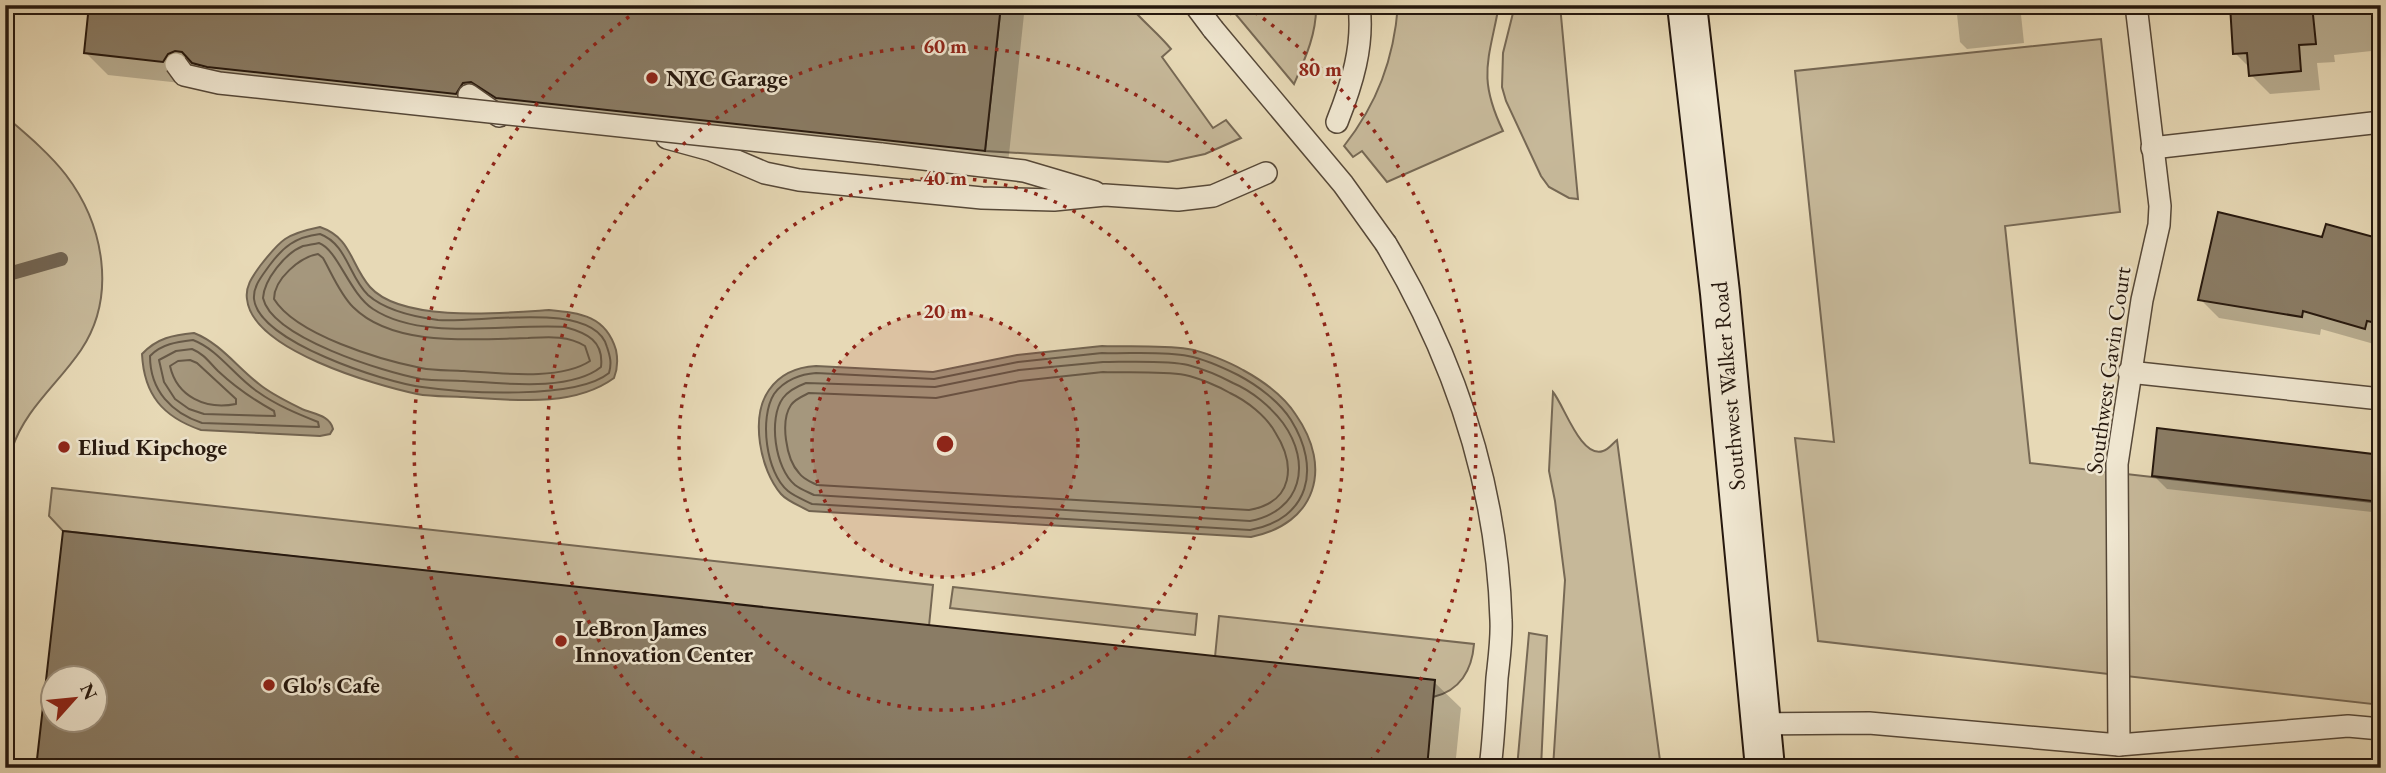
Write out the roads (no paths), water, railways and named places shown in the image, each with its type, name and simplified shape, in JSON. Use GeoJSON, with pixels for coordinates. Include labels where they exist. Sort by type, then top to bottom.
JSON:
{"type":"FeatureCollection","features":[{"type":"Feature","properties":{"kind":"main road","name":"Southwest Walker Road"},"geometry":{"type":"LineString","coordinates":[[1687,5],[1720,293],[1765,768]]}},
{"type":"Feature","properties":{"kind":"lane"},"geometry":{"type":"LineString","coordinates":[[1195,5],[1343,184],[1386,244],[1437,341],[1470,426],[1496,544],[1502,622],[1490,768]]}},
{"type":"Feature","properties":{"kind":"lane"},"geometry":{"type":"LineString","coordinates":[[1337,122],[1352,82],[1362,28],[1359,5]]}},
{"type":"Feature","properties":{"kind":"lane","name":"Southwest Gavin Court"},"geometry":{"type":"LineString","coordinates":[[2119,745],[2117,464],[2129,372],[2142,300],[2160,225],[2136,5]]}},
{"type":"Feature","properties":{"kind":"lane"},"geometry":{"type":"LineString","coordinates":[[176,64],[184,75],[219,83],[427,97],[685,125],[881,154],[948,155],[1024,171],[1105,195]]}},
{"type":"Feature","properties":{"kind":"lane"},"geometry":{"type":"LineString","coordinates":[[200,66],[227,89],[664,137],[711,150],[765,173],[799,180],[982,198],[1054,200],[1105,195],[1178,200],[1213,196],[1266,173]]}},
{"type":"Feature","properties":{"kind":"lane"},"geometry":{"type":"LineString","coordinates":[[469,95],[502,118]]}},
{"type":"Feature","properties":{"kind":"lane"},"geometry":{"type":"LineString","coordinates":[[2152,148],[2381,122]]}},
{"type":"Feature","properties":{"kind":"lane"},"geometry":{"type":"LineString","coordinates":[[2129,372],[2381,399]]}},
{"type":"Feature","properties":{"kind":"lane"},"geometry":{"type":"LineString","coordinates":[[1760,724],[1869,723],[2119,745],[2348,726],[2381,729]]}},
{"type":"Feature","properties":{"kind":"water"},"geometry":{"type":"Polygon","coordinates":[[[320,227],[331,232],[345,245],[370,287],[385,298],[405,306],[429,311],[481,314],[549,310],[591,318],[606,330],[612,339],[617,364],[614,378],[598,388],[580,394],[542,400],[429,396],[373,383],[292,349],[270,334],[254,317],[247,299],[247,290],[257,270],[279,244],[299,232],[320,227]]]}},
{"type":"Feature","properties":{"kind":"water"},"geometry":{"type":"Polygon","coordinates":[[[194,333],[220,349],[269,391],[325,418],[333,429],[330,434],[320,436],[201,430],[166,411],[152,393],[142,354],[166,338],[194,333]]]}},
{"type":"Feature","properties":{"kind":"water"},"geometry":{"type":"Polygon","coordinates":[[[1102,346],[1194,350],[1238,367],[1272,390],[1296,415],[1314,455],[1312,491],[1304,507],[1291,520],[1273,530],[1251,537],[809,511],[784,497],[774,484],[763,458],[759,428],[763,401],[773,384],[796,370],[816,366],[933,372],[1017,355],[1102,346]]]}},
{"type":"Feature","properties":{"kind":"waterway"},"geometry":{"type":"LineString","coordinates":[[5,275],[61,259]]}},
{"type":"Feature","properties":{"kind":"place","name":"NYC Garage"},"geometry":{"type":"Point","coordinates":[652,78]}},
{"type":"Feature","properties":{"kind":"place","name":"Eliud Kipchoge"},"geometry":{"type":"Point","coordinates":[64,447]}},
{"type":"Feature","properties":{"kind":"place","name":"LeBron James Innovation Center"},"geometry":{"type":"Point","coordinates":[561,641]}},
{"type":"Feature","properties":{"kind":"place","name":"Glo's Cafe"},"geometry":{"type":"Point","coordinates":[269,685]}}]}
